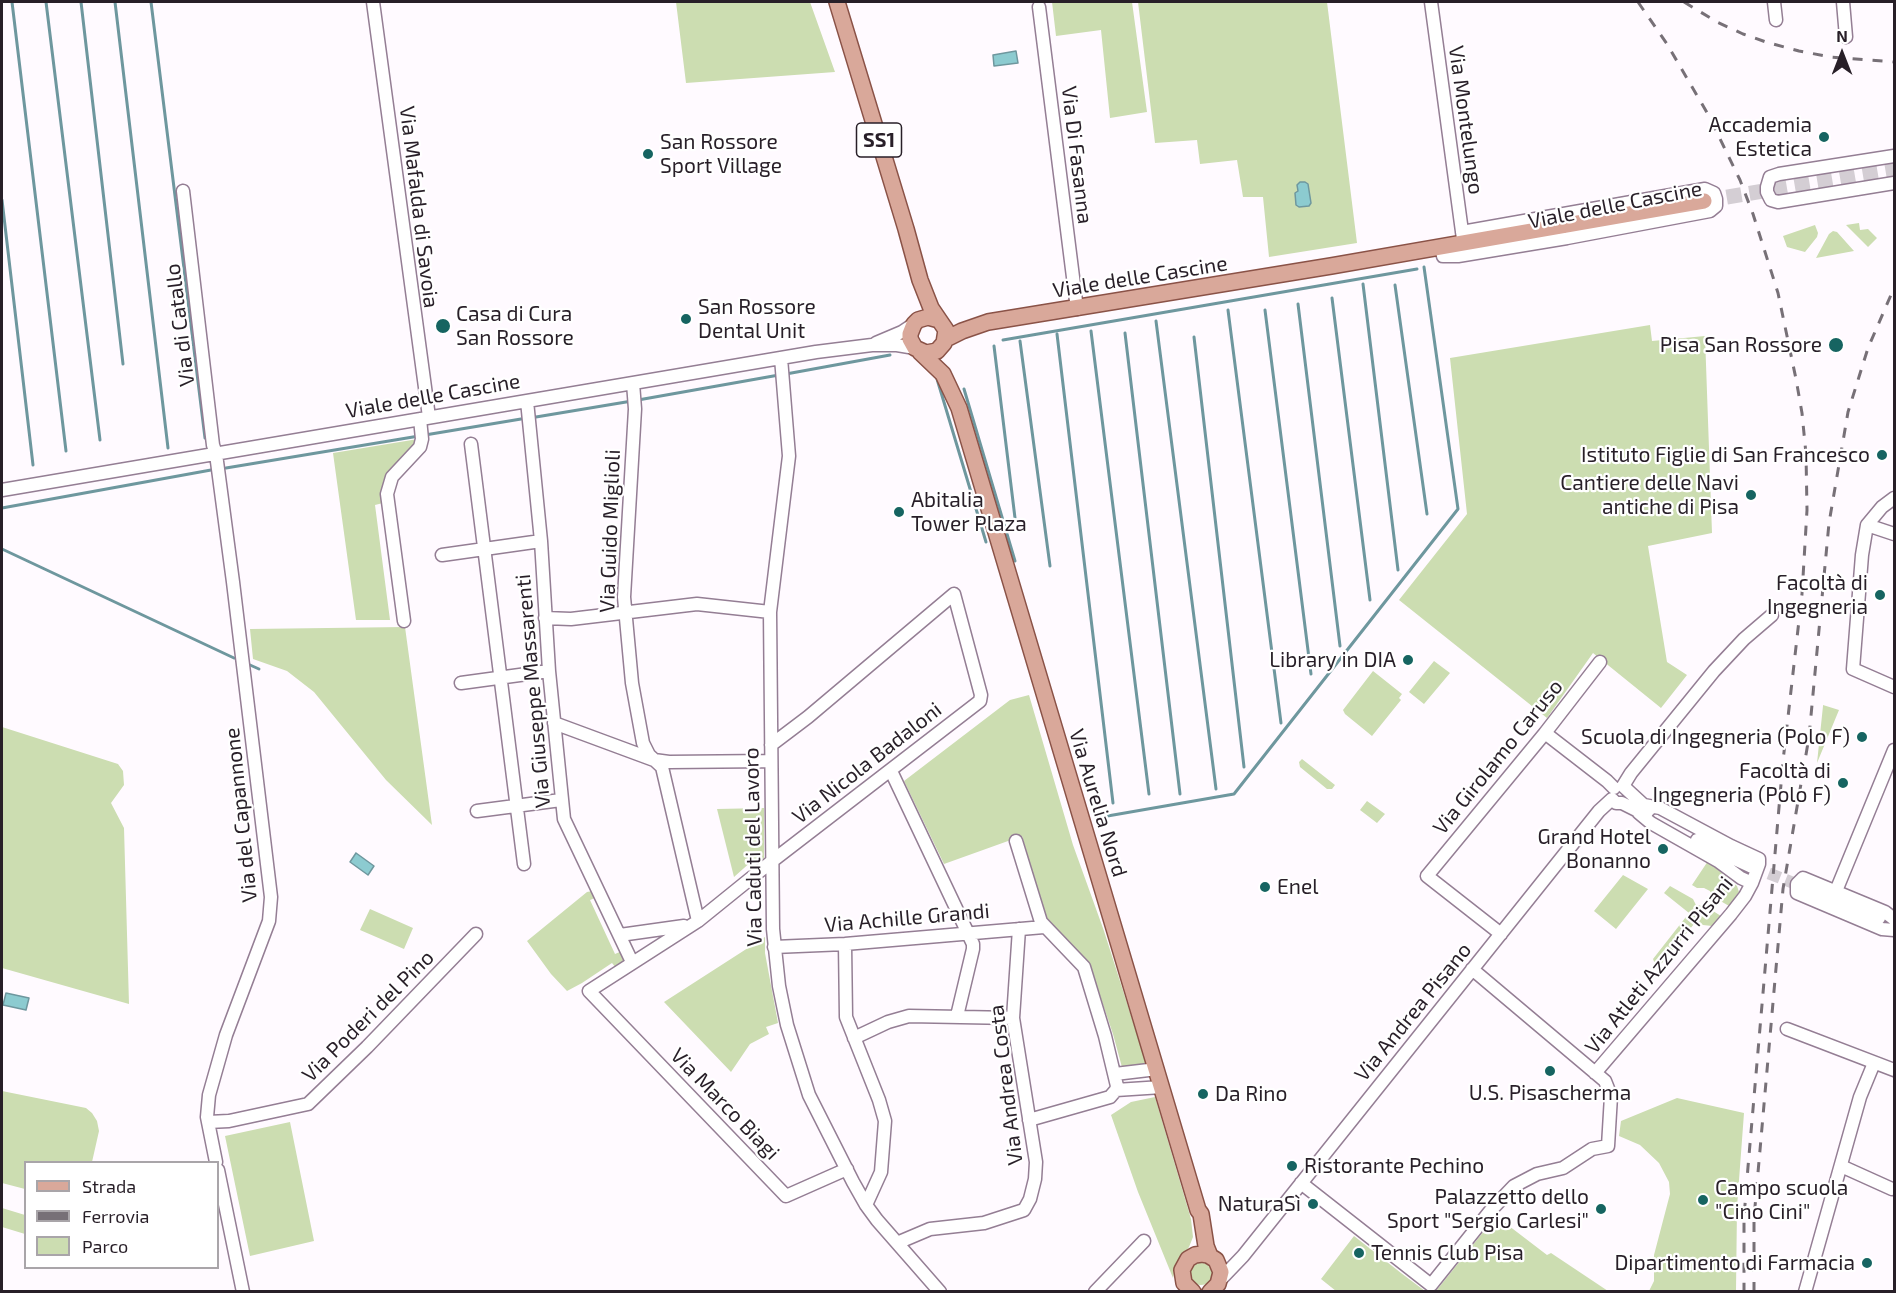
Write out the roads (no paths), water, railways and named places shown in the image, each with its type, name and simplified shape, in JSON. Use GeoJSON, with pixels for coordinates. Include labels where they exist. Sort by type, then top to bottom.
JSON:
{"type":"FeatureCollection","features":[{"type":"Feature","properties":{"kind":"main road","name":"SS1"},"geometry":{"type":"LineString","coordinates":[[837,2],[900,206],[920,280],[931,308],[946,330],[944,343]]}},
{"type":"Feature","properties":{"kind":"main road","name":"Viale delle Cascine"},"geometry":{"type":"LineString","coordinates":[[940,322],[988,322],[1077,309],[1441,247],[1463,237],[1704,201]]}},
{"type":"Feature","properties":{"kind":"main road","name":"SS1"},"geometry":{"type":"LineString","coordinates":[[918,350],[910,339],[911,328],[921,310],[920,280]]}},
{"type":"Feature","properties":{"kind":"main road"},"geometry":{"type":"LineString","coordinates":[[916,322],[928,317],[940,322]]}},
{"type":"Feature","properties":{"kind":"main road","name":"Viale delle Cascine"},"geometry":{"type":"LineString","coordinates":[[944,343],[956,333],[988,322]]}},
{"type":"Feature","properties":{"kind":"main road"},"geometry":{"type":"LineString","coordinates":[[918,350],[932,353],[944,343]]}},
{"type":"Feature","properties":{"kind":"main road","name":"Via Aurelia Nord"},"geometry":{"type":"LineString","coordinates":[[944,343],[947,365],[955,384],[959,408],[1201,1214],[1206,1246],[1220,1267],[1218,1286]]}},
{"type":"Feature","properties":{"kind":"main road","name":"Via Aurelia Nord"},"geometry":{"type":"LineString","coordinates":[[918,350],[943,374],[959,408]]}},
{"type":"Feature","properties":{"kind":"main road"},"geometry":{"type":"LineString","coordinates":[[1193,1292],[1182,1285],[1184,1265],[1192,1256],[1198,1210]]}},
{"type":"Feature","properties":{"kind":"main road"},"geometry":{"type":"LineString","coordinates":[[1192,1256],[1202,1254],[1212,1257]]}},
{"type":"Feature","properties":{"kind":"street","name":"Via Mafalda di Savoia"},"geometry":{"type":"LineString","coordinates":[[373,2],[423,427]]}},
{"type":"Feature","properties":{"kind":"street","name":"Via Montelungo"},"geometry":{"type":"LineString","coordinates":[[1431,2],[1463,237]]}},
{"type":"Feature","properties":{"kind":"street"},"geometry":{"type":"LineString","coordinates":[[1774,2],[1776,20]]}},
{"type":"Feature","properties":{"kind":"street"},"geometry":{"type":"LineString","coordinates":[[1843,2],[1846,37]]}},
{"type":"Feature","properties":{"kind":"street","name":"Via Di Fasanna"},"geometry":{"type":"LineString","coordinates":[[1039,7],[1077,309]]}},
{"type":"Feature","properties":{"kind":"street"},"geometry":{"type":"LineString","coordinates":[[1894,156],[1774,175],[1769,180],[1767,192],[1771,200],[1778,202],[1894,183]]}},
{"type":"Feature","properties":{"kind":"street","name":"Viale delle Cascine"},"geometry":{"type":"LineString","coordinates":[[1441,247],[1443,256],[1458,256],[1567,238],[1710,211],[1716,206],[1716,199],[1714,193],[1706,189],[1463,237]]}},
{"type":"Feature","properties":{"kind":"street","name":"Via di Catallo"},"geometry":{"type":"LineString","coordinates":[[183,191],[213,445],[216,454]]}},
{"type":"Feature","properties":{"kind":"street","name":"Viale delle Cascine"},"geometry":{"type":"LineString","coordinates":[[872,345],[902,332],[916,322]]}},
{"type":"Feature","properties":{"kind":"street","name":"Viale delle Cascine"},"geometry":{"type":"LineString","coordinates":[[2,490],[216,454],[423,427],[526,401],[634,394],[872,345],[897,345],[918,350]]}},
{"type":"Feature","properties":{"kind":"street","name":"Via Caduti del Lavoro"},"geometry":{"type":"LineString","coordinates":[[781,362],[789,456],[770,612],[771,862],[774,947],[784,1015],[809,1095],[866,1205],[940,1292]]}},
{"type":"Feature","properties":{"kind":"street","name":"Via Guido Miglioli"},"geometry":{"type":"LineString","coordinates":[[634,394],[624,567],[624,614],[632,683],[643,742],[654,760],[662,767],[694,923]]}},
{"type":"Feature","properties":{"kind":"street","name":"Via Giuseppe Massarenti"},"geometry":{"type":"LineString","coordinates":[[526,401],[541,541],[544,618],[564,819],[632,962]]}},
{"type":"Feature","properties":{"kind":"street"},"geometry":{"type":"LineString","coordinates":[[404,621],[387,494],[392,477],[419,449],[423,427]]}},
{"type":"Feature","properties":{"kind":"street"},"geometry":{"type":"LineString","coordinates":[[471,444],[524,864]]}},
{"type":"Feature","properties":{"kind":"street","name":"Via del Capannone"},"geometry":{"type":"LineString","coordinates":[[216,454],[271,910],[221,1052],[209,1095],[208,1122],[216,1161]]}},
{"type":"Feature","properties":{"kind":"street"},"geometry":{"type":"LineString","coordinates":[[1894,498],[1882,507],[1867,525],[1862,555],[1853,669],[1894,687]]}},
{"type":"Feature","properties":{"kind":"street"},"geometry":{"type":"LineString","coordinates":[[1867,525],[1894,534]]}},
{"type":"Feature","properties":{"kind":"street"},"geometry":{"type":"LineString","coordinates":[[442,555],[541,541]]}},
{"type":"Feature","properties":{"kind":"street","name":"Via Nicola Badaloni"},"geometry":{"type":"LineString","coordinates":[[589,991],[694,923],[981,699],[954,594],[808,717],[771,745]]}},
{"type":"Feature","properties":{"kind":"street"},"geometry":{"type":"LineString","coordinates":[[544,618],[571,619],[697,604],[770,612]]}},
{"type":"Feature","properties":{"kind":"street","name":"Via Andrea Pisano"},"geometry":{"type":"LineString","coordinates":[[1218,1286],[1599,811],[1620,794],[1627,778],[1714,671],[1744,639],[1772,615]]}},
{"type":"Feature","properties":{"kind":"street","name":"Via Girolamo Caruso"},"geometry":{"type":"LineString","coordinates":[[1501,934],[1427,876],[1545,733],[1599,662]]}},
{"type":"Feature","properties":{"kind":"street"},"geometry":{"type":"LineString","coordinates":[[461,683],[549,670]]}},
{"type":"Feature","properties":{"kind":"street"},"geometry":{"type":"LineString","coordinates":[[554,723],[654,760],[669,762],[771,761]]}},
{"type":"Feature","properties":{"kind":"street"},"geometry":{"type":"LineString","coordinates":[[1545,733],[1642,809],[1752,867]]}},
{"type":"Feature","properties":{"kind":"street"},"geometry":{"type":"LineString","coordinates":[[1836,891],[1894,750]]}},
{"type":"Feature","properties":{"kind":"street"},"geometry":{"type":"LineString","coordinates":[[891,771],[968,933],[973,949],[957,1016]]}},
{"type":"Feature","properties":{"kind":"street"},"geometry":{"type":"LineString","coordinates":[[477,811],[561,800]]}},
{"type":"Feature","properties":{"kind":"street"},"geometry":{"type":"LineString","coordinates":[[1660,808],[1759,859],[1752,883],[1651,823],[1642,809],[1660,808]]}},
{"type":"Feature","properties":{"kind":"street"},"geometry":{"type":"LineString","coordinates":[[1016,841],[1038,915],[1044,927],[1084,967],[1115,1074],[1116,1090],[1110,1097],[1029,1120]]}},
{"type":"Feature","properties":{"kind":"street"},"geometry":{"type":"LineString","coordinates":[[1894,919],[1885,912],[1836,891],[1803,878],[1799,880],[1797,893],[1882,929],[1894,930]]}},
{"type":"Feature","properties":{"kind":"street","name":"Via Atleti Azzurri Pisani"},"geometry":{"type":"LineString","coordinates":[[1301,1184],[1431,1285],[1491,1210],[1514,1186],[1537,1174],[1563,1168],[1592,1149],[1608,1146],[1610,1091],[1605,1081],[1595,1073],[1715,933],[1745,896],[1752,883]]}},
{"type":"Feature","properties":{"kind":"street"},"geometry":{"type":"LineString","coordinates":[[1805,888],[1894,925]]}},
{"type":"Feature","properties":{"kind":"street"},"geometry":{"type":"LineString","coordinates":[[620,935],[694,923]]}},
{"type":"Feature","properties":{"kind":"street","name":"Via Achille Grandi"},"geometry":{"type":"LineString","coordinates":[[774,947],[845,944],[1044,927]]}},
{"type":"Feature","properties":{"kind":"street","name":"Via Andrea Costa"},"geometry":{"type":"LineString","coordinates":[[897,1243],[930,1229],[984,1223],[1024,1210],[1032,1195],[1036,1162],[1013,1018],[1019,929]]}},
{"type":"Feature","properties":{"kind":"street","name":"Via Poderi del Pino"},"geometry":{"type":"LineString","coordinates":[[208,1122],[308,1104],[367,1047],[476,934]]}},
{"type":"Feature","properties":{"kind":"street"},"geometry":{"type":"LineString","coordinates":[[845,944],[845,1011],[885,1121],[881,1172],[866,1205]]}},
{"type":"Feature","properties":{"kind":"street"},"geometry":{"type":"LineString","coordinates":[[1472,969],[1595,1073]]}},
{"type":"Feature","properties":{"kind":"street","name":"Via Marco Biagi"},"geometry":{"type":"LineString","coordinates":[[589,991],[786,1196],[847,1169]]}},
{"type":"Feature","properties":{"kind":"street"},"geometry":{"type":"LineString","coordinates":[[854,1038],[904,1017],[1013,1018]]}},
{"type":"Feature","properties":{"kind":"street"},"geometry":{"type":"LineString","coordinates":[[1787,1029],[1894,1071]]}},
{"type":"Feature","properties":{"kind":"street"},"geometry":{"type":"LineString","coordinates":[[1805,1292],[1860,1097],[1874,1063]]}},
{"type":"Feature","properties":{"kind":"street"},"geometry":{"type":"LineString","coordinates":[[1115,1074],[1156,1069]]}},
{"type":"Feature","properties":{"kind":"street"},"geometry":{"type":"LineString","coordinates":[[1116,1090],[1162,1087]]}},
{"type":"Feature","properties":{"kind":"street"},"geometry":{"type":"LineString","coordinates":[[1841,1166],[1892,1190]]}},
{"type":"Feature","properties":{"kind":"street"},"geometry":{"type":"LineString","coordinates":[[219,1175],[243,1292]]}},
{"type":"Feature","properties":{"kind":"street"},"geometry":{"type":"LineString","coordinates":[[1101,1290],[1144,1241]]}},
{"type":"Feature","properties":{"kind":"street"},"geometry":{"type":"LineString","coordinates":[[1212,1257],[1231,1258],[1246,1251]]}},
{"type":"Feature","properties":{"kind":"water"},"geometry":{"type":"Polygon","coordinates":[[[1016,51],[1018,63],[994,66],[993,55],[1016,51]]]}},
{"type":"Feature","properties":{"kind":"water"},"geometry":{"type":"Polygon","coordinates":[[[1300,182],[1308,184],[1311,203],[1309,206],[1296,205],[1295,193],[1298,191],[1297,185],[1300,182]]]}},
{"type":"Feature","properties":{"kind":"water"},"geometry":{"type":"Polygon","coordinates":[[[356,853],[374,866],[368,875],[350,862],[356,853]]]}},
{"type":"Feature","properties":{"kind":"water"},"geometry":{"type":"Polygon","coordinates":[[[6,993],[29,998],[26,1010],[3,1005],[6,993]]]}},
{"type":"Feature","properties":{"kind":"waterway"},"geometry":{"type":"LineString","coordinates":[[12,2],[66,451]]}},
{"type":"Feature","properties":{"kind":"waterway"},"geometry":{"type":"LineString","coordinates":[[46,2],[100,440]]}},
{"type":"Feature","properties":{"kind":"waterway"},"geometry":{"type":"LineString","coordinates":[[81,2],[123,364]]}},
{"type":"Feature","properties":{"kind":"waterway"},"geometry":{"type":"LineString","coordinates":[[115,2],[168,448]]}},
{"type":"Feature","properties":{"kind":"waterway"},"geometry":{"type":"LineString","coordinates":[[151,2],[205,438]]}},
{"type":"Feature","properties":{"kind":"waterway"},"geometry":{"type":"LineString","coordinates":[[2,200],[33,465]]}},
{"type":"Feature","properties":{"kind":"waterway"},"geometry":{"type":"LineString","coordinates":[[1096,818],[1234,794],[1458,509],[1424,267]]}},
{"type":"Feature","properties":{"kind":"waterway"},"geometry":{"type":"LineString","coordinates":[[1003,340],[1417,269]]}},
{"type":"Feature","properties":{"kind":"waterway"},"geometry":{"type":"LineString","coordinates":[[1363,284],[1398,570]]}},
{"type":"Feature","properties":{"kind":"waterway"},"geometry":{"type":"LineString","coordinates":[[1395,285],[1427,514]]}},
{"type":"Feature","properties":{"kind":"waterway"},"geometry":{"type":"LineString","coordinates":[[1332,298],[1370,600]]}},
{"type":"Feature","properties":{"kind":"waterway"},"geometry":{"type":"LineString","coordinates":[[1298,304],[1340,646]]}},
{"type":"Feature","properties":{"kind":"waterway"},"geometry":{"type":"LineString","coordinates":[[1228,310],[1281,723]]}},
{"type":"Feature","properties":{"kind":"waterway"},"geometry":{"type":"LineString","coordinates":[[1265,310],[1311,674]]}},
{"type":"Feature","properties":{"kind":"waterway"},"geometry":{"type":"LineString","coordinates":[[1156,321],[1216,789]]}},
{"type":"Feature","properties":{"kind":"waterway"},"geometry":{"type":"LineString","coordinates":[[1091,331],[1149,794]]}},
{"type":"Feature","properties":{"kind":"waterway"},"geometry":{"type":"LineString","coordinates":[[1125,333],[1180,794]]}},
{"type":"Feature","properties":{"kind":"waterway"},"geometry":{"type":"LineString","coordinates":[[1057,334],[1113,803]]}},
{"type":"Feature","properties":{"kind":"waterway"},"geometry":{"type":"LineString","coordinates":[[1194,337],[1244,767]]}},
{"type":"Feature","properties":{"kind":"waterway"},"geometry":{"type":"LineString","coordinates":[[1020,341],[1050,566]]}},
{"type":"Feature","properties":{"kind":"waterway"},"geometry":{"type":"LineString","coordinates":[[994,346],[1015,518]]}},
{"type":"Feature","properties":{"kind":"waterway"},"geometry":{"type":"LineString","coordinates":[[786,374],[890,355]]}},
{"type":"Feature","properties":{"kind":"waterway"},"geometry":{"type":"LineString","coordinates":[[638,400],[779,375]]}},
{"type":"Feature","properties":{"kind":"waterway"},"geometry":{"type":"LineString","coordinates":[[937,379],[986,542]]}},
{"type":"Feature","properties":{"kind":"waterway"},"geometry":{"type":"LineString","coordinates":[[964,389],[1015,561]]}},
{"type":"Feature","properties":{"kind":"waterway"},"geometry":{"type":"LineString","coordinates":[[536,417],[632,401]]}},
{"type":"Feature","properties":{"kind":"waterway"},"geometry":{"type":"LineString","coordinates":[[425,435],[521,419]]}},
{"type":"Feature","properties":{"kind":"waterway"},"geometry":{"type":"LineString","coordinates":[[226,468],[419,436]]}},
{"type":"Feature","properties":{"kind":"waterway"},"geometry":{"type":"LineString","coordinates":[[2,508],[211,470]]}},
{"type":"Feature","properties":{"kind":"waterway"},"geometry":{"type":"LineString","coordinates":[[2,549],[234,658]]}},
{"type":"Feature","properties":{"kind":"waterway"},"geometry":{"type":"LineString","coordinates":[[250,665],[259,669]]}},
{"type":"Feature","properties":{"kind":"tunnel"},"geometry":{"type":"LineString","coordinates":[[1704,201],[1894,169]]}},
{"type":"Feature","properties":{"kind":"tunnel"},"geometry":{"type":"LineString","coordinates":[[1752,867],[1804,887]]}},
{"type":"Feature","properties":{"kind":"railway"},"geometry":{"type":"LineString","coordinates":[[1638,2],[1667,44],[1709,116],[1740,180],[1753,214],[1778,293],[1802,413],[1806,454],[1807,510],[1802,594],[1783,761],[1748,1167],[1744,1217],[1744,1292]]}},
{"type":"Feature","properties":{"kind":"railway"},"geometry":{"type":"LineString","coordinates":[[1684,2],[1717,22],[1766,42],[1831,57],[1894,62]]}},
{"type":"Feature","properties":{"kind":"railway"},"geometry":{"type":"LineString","coordinates":[[1754,1292],[1754,1218],[1783,889],[1809,737],[1829,523],[1848,412],[1868,348],[1894,288]]}},
{"type":"Feature","properties":{"kind":"place","name":"Accademia Estetica"},"geometry":{"type":"Point","coordinates":[1824,137]}},
{"type":"Feature","properties":{"kind":"place","name":"San Rossore Sport Village"},"geometry":{"type":"Point","coordinates":[648,154]}},
{"type":"Feature","properties":{"kind":"place","name":"San Rossore Dental Unit"},"geometry":{"type":"Point","coordinates":[686,319]}},
{"type":"Feature","properties":{"kind":"place","name":"Casa di Cura San Rossore"},"geometry":{"type":"Point","coordinates":[443,326]}},
{"type":"Feature","properties":{"kind":"place","name":"Pisa San Rossore"},"geometry":{"type":"Point","coordinates":[1836,345]}},
{"type":"Feature","properties":{"kind":"place","name":"Istituto Figlie di San Francesco"},"geometry":{"type":"Point","coordinates":[1882,455]}},
{"type":"Feature","properties":{"kind":"place","name":"Cantiere delle Navi antiche di Pisa"},"geometry":{"type":"Point","coordinates":[1751,495]}},
{"type":"Feature","properties":{"kind":"place","name":"Abitalia Tower Plaza"},"geometry":{"type":"Point","coordinates":[899,512]}},
{"type":"Feature","properties":{"kind":"place","name":"Facoltà di Ingegneria"},"geometry":{"type":"Point","coordinates":[1880,595]}},
{"type":"Feature","properties":{"kind":"place","name":"Library in DIA"},"geometry":{"type":"Point","coordinates":[1408,660]}},
{"type":"Feature","properties":{"kind":"place","name":"Scuola di Ingegneria (Polo F)"},"geometry":{"type":"Point","coordinates":[1862,737]}},
{"type":"Feature","properties":{"kind":"place","name":"Facoltà di Ingegneria (Polo F)"},"geometry":{"type":"Point","coordinates":[1843,783]}},
{"type":"Feature","properties":{"kind":"place","name":"Grand Hotel Bonanno"},"geometry":{"type":"Point","coordinates":[1663,849]}},
{"type":"Feature","properties":{"kind":"place","name":"Enel"},"geometry":{"type":"Point","coordinates":[1265,887]}},
{"type":"Feature","properties":{"kind":"place","name":"U.S. Pisascherma"},"geometry":{"type":"Point","coordinates":[1550,1071]}},
{"type":"Feature","properties":{"kind":"place","name":"Da Rino"},"geometry":{"type":"Point","coordinates":[1203,1094]}},
{"type":"Feature","properties":{"kind":"place","name":"Ristorante Pechino"},"geometry":{"type":"Point","coordinates":[1292,1166]}},
{"type":"Feature","properties":{"kind":"place","name":"Campo scuola \"Cino Cini\""},"geometry":{"type":"Point","coordinates":[1703,1200]}},
{"type":"Feature","properties":{"kind":"place","name":"NaturaSì"},"geometry":{"type":"Point","coordinates":[1313,1204]}},
{"type":"Feature","properties":{"kind":"place","name":"Palazzetto dello Sport \"Sergio Carlesi\""},"geometry":{"type":"Point","coordinates":[1601,1209]}},
{"type":"Feature","properties":{"kind":"place","name":"Tennis Club Pisa"},"geometry":{"type":"Point","coordinates":[1359,1253]}},
{"type":"Feature","properties":{"kind":"place","name":"Dipartimento di Farmacia"},"geometry":{"type":"Point","coordinates":[1867,1263]}}]}
